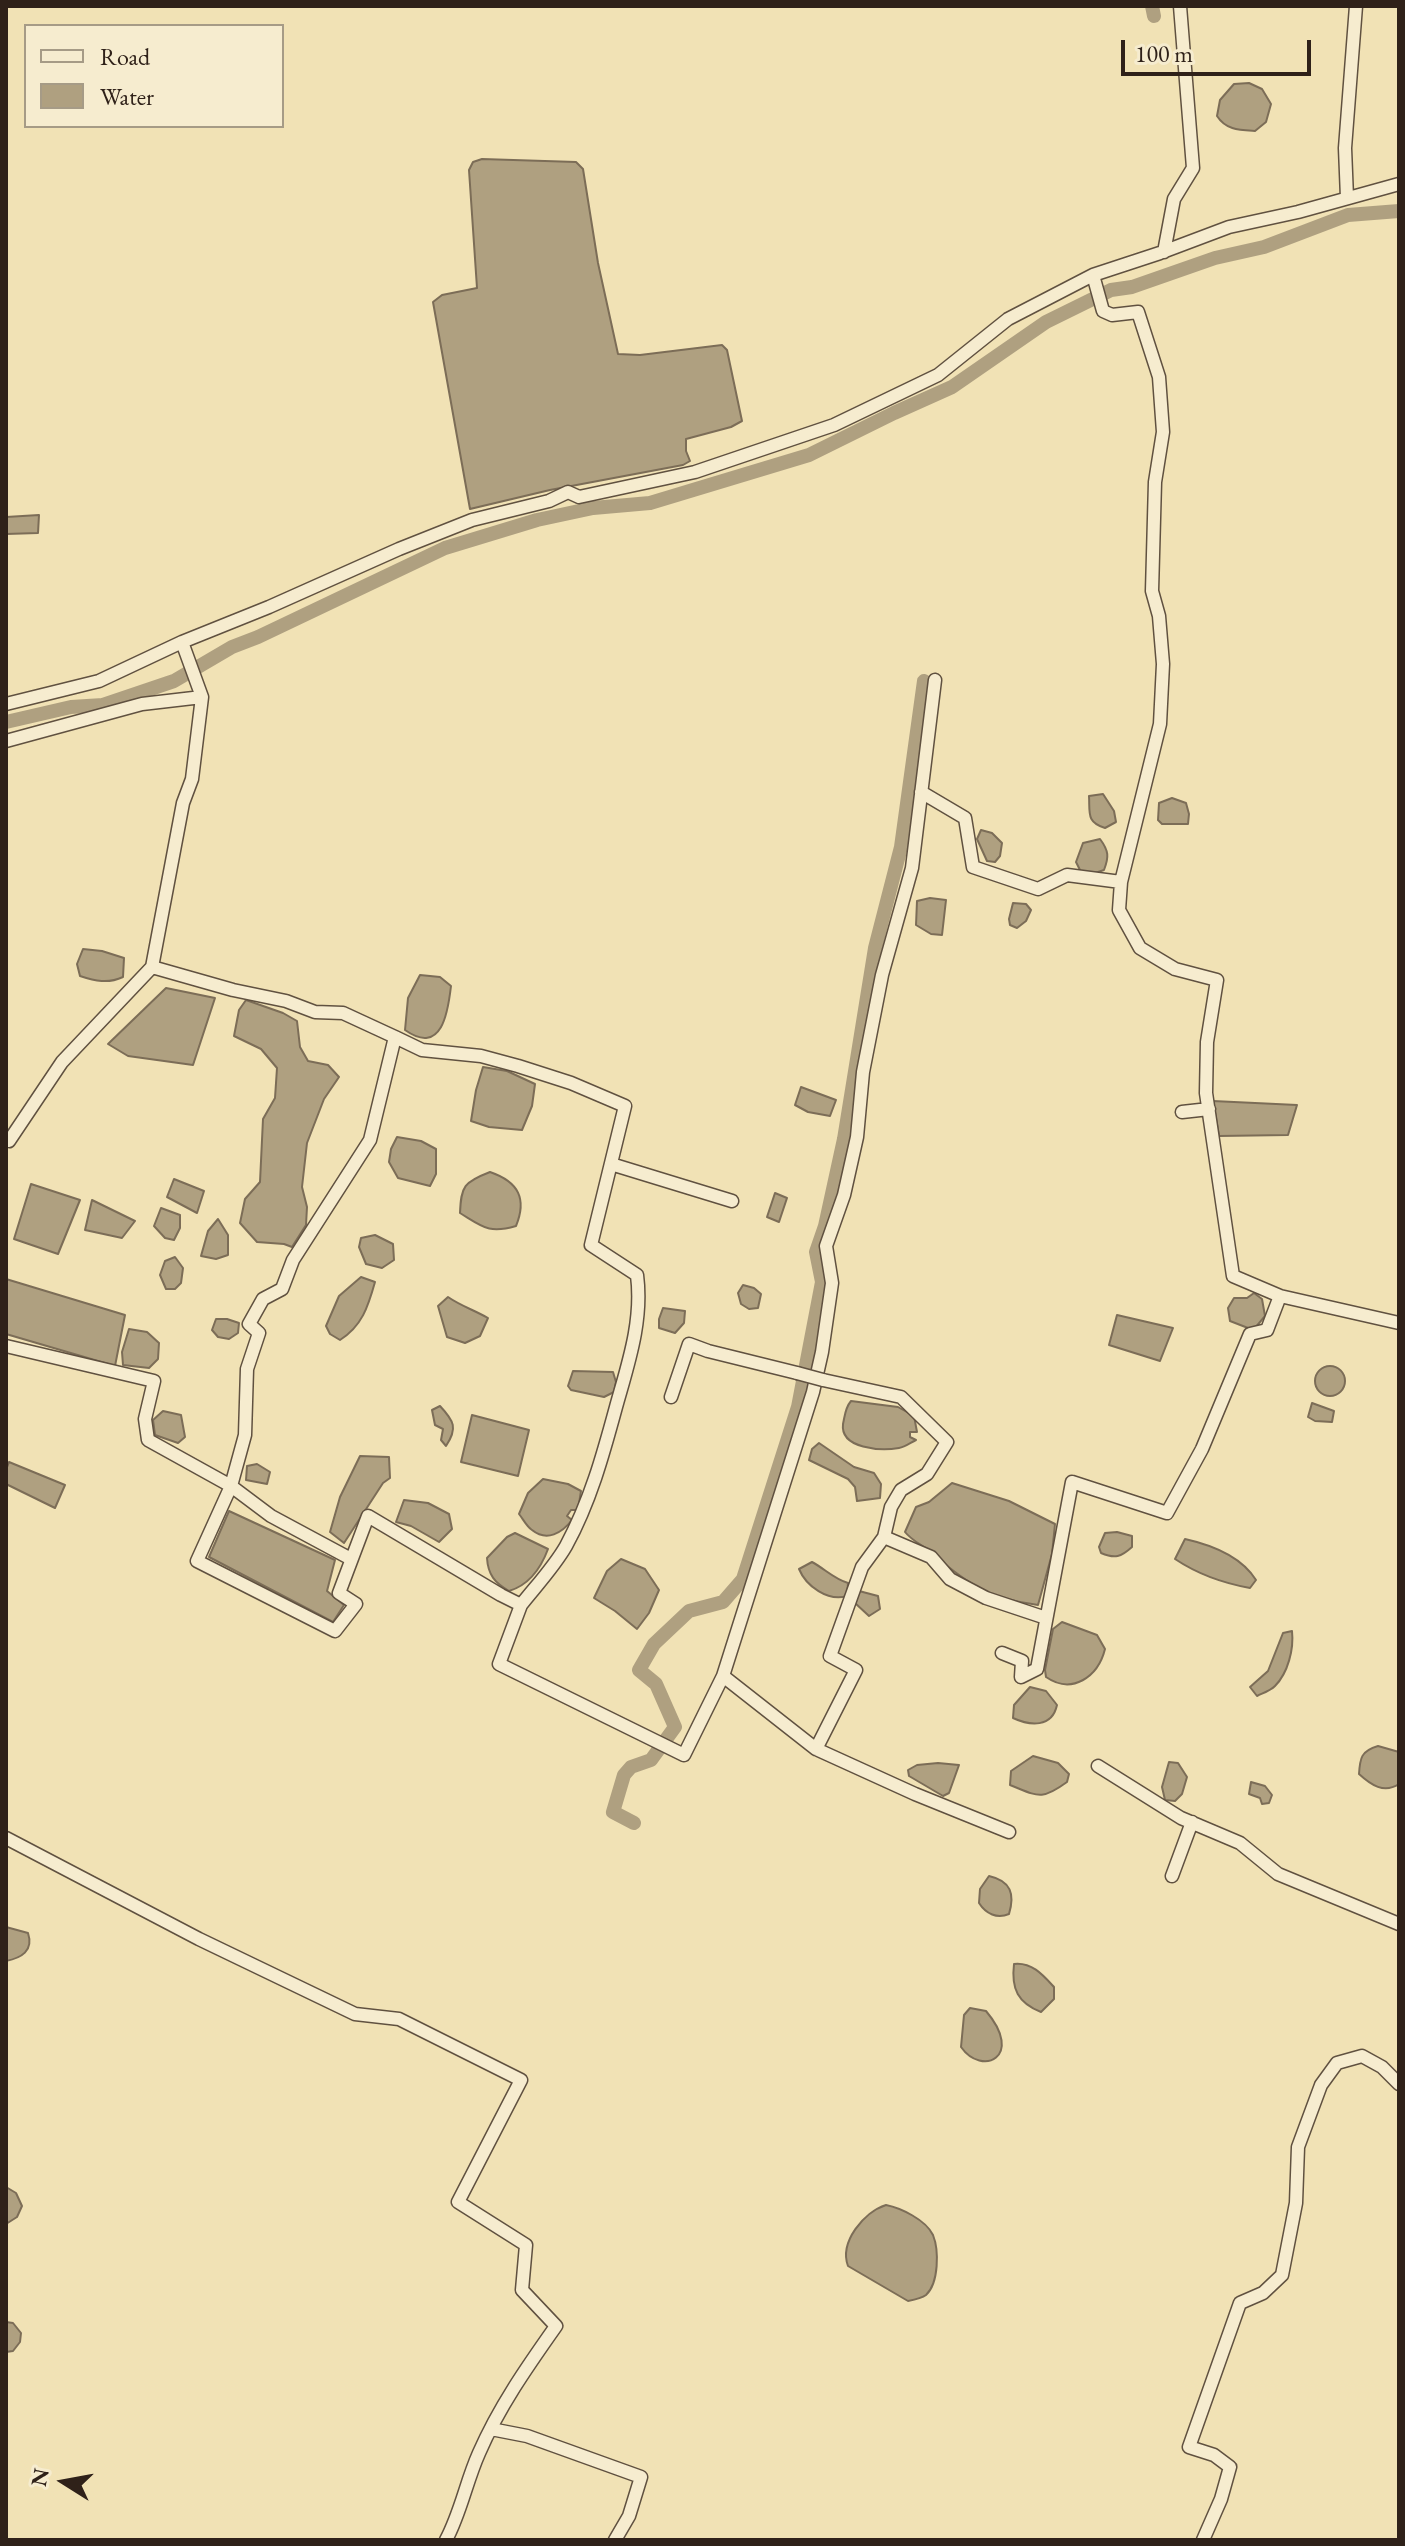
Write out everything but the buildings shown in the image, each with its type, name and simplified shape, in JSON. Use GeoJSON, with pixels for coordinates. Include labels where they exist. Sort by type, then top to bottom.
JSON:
{"type":"FeatureCollection","features":[{"type":"Feature","properties":{"kind":"street"},"geometry":{"type":"LineString","coordinates":[[1164,252],[1174,199],[1193,168],[1180,6]]}},
{"type":"Feature","properties":{"kind":"street"},"geometry":{"type":"LineString","coordinates":[[1347,198],[1345,148],[1356,6]]}},
{"type":"Feature","properties":{"kind":"street"},"geometry":{"type":"LineString","coordinates":[[6,704],[99,681],[182,642],[472,520],[549,501],[568,492],[579,497],[695,472],[834,425],[938,375],[1008,319],[1094,278],[1229,227],[1399,184]]}},
{"type":"Feature","properties":{"kind":"street"},"geometry":{"type":"LineString","coordinates":[[1094,278],[1103,311],[1112,315],[1138,312],[1159,377],[1163,432],[1155,482],[1152,591],[1159,616],[1163,664],[1160,724],[1121,882],[1119,910],[1140,948],[1175,969],[1217,980],[1207,1042],[1206,1093],[1233,1276],[1280,1296],[1399,1323]]}},
{"type":"Feature","properties":{"kind":"street"},"geometry":{"type":"LineString","coordinates":[[6,1140],[9,1141],[62,1062],[152,967],[183,803],[192,779],[202,697],[182,642]]}},
{"type":"Feature","properties":{"kind":"street"},"geometry":{"type":"LineString","coordinates":[[152,967],[286,1001],[315,1012],[343,1013],[422,1050],[481,1056],[518,1066],[571,1083],[625,1106],[591,1245],[637,1275],[640,1299],[628,1370],[602,1462],[586,1503],[565,1548],[521,1605],[499,1664],[684,1755],[723,1676],[816,1378],[832,1283],[826,1246],[844,1195],[857,1137],[863,1072],[882,975],[912,868],[935,680]]}},
{"type":"Feature","properties":{"kind":"street"},"geometry":{"type":"LineString","coordinates":[[6,741],[142,704],[202,697]]}},
{"type":"Feature","properties":{"kind":"street"},"geometry":{"type":"LineString","coordinates":[[921,792],[965,818],[973,867],[1038,889],[1067,875],[1121,882]]}},
{"type":"Feature","properties":{"kind":"street"},"geometry":{"type":"LineString","coordinates":[[395,1037],[370,1140],[293,1260],[282,1289],[263,1299],[249,1324],[259,1333],[247,1369],[245,1435],[231,1486],[197,1561],[335,1631],[356,1604],[339,1593],[368,1516],[521,1605]]}},
{"type":"Feature","properties":{"kind":"street"},"geometry":{"type":"LineString","coordinates":[[1182,1112],[1209,1109]]}},
{"type":"Feature","properties":{"kind":"street"},"geometry":{"type":"LineString","coordinates":[[611,1164],[732,1201]]}},
{"type":"Feature","properties":{"kind":"street"},"geometry":{"type":"LineString","coordinates":[[1002,1653],[1022,1661],[1021,1677],[1037,1669],[1072,1482],[1167,1513],[1202,1449],[1250,1334],[1267,1330],[1280,1296]]}},
{"type":"Feature","properties":{"kind":"street"},"geometry":{"type":"LineString","coordinates":[[671,1397],[689,1344],[823,1380],[901,1397],[947,1442],[927,1474],[901,1490],[891,1507],[884,1537],[862,1567],[830,1656],[856,1670],[816,1749]]}},
{"type":"Feature","properties":{"kind":"street"},"geometry":{"type":"LineString","coordinates":[[6,1346],[154,1381],[145,1419],[148,1440],[231,1486],[271,1516],[351,1559]]}},
{"type":"Feature","properties":{"kind":"street"},"geometry":{"type":"LineString","coordinates":[[884,1537],[931,1557],[950,1579],[986,1598],[1046,1618]]}},
{"type":"Feature","properties":{"kind":"street"},"geometry":{"type":"LineString","coordinates":[[723,1676],[816,1749],[1009,1832]]}},
{"type":"Feature","properties":{"kind":"street"},"geometry":{"type":"LineString","coordinates":[[1098,1766],[1192,1822],[1240,1843],[1278,1874],[1399,1924]]}},
{"type":"Feature","properties":{"kind":"street"},"geometry":{"type":"LineString","coordinates":[[1172,1876],[1192,1822]]}},
{"type":"Feature","properties":{"kind":"street"},"geometry":{"type":"LineString","coordinates":[[6,1838],[199,1939],[355,2014],[399,2019],[521,2080],[458,2202],[526,2245],[522,2290],[556,2326],[508,2394],[478,2455],[456,2521],[446,2540]]}},
{"type":"Feature","properties":{"kind":"street"},"geometry":{"type":"LineString","coordinates":[[1203,2540],[1221,2499],[1230,2467],[1214,2455],[1189,2447],[1240,2303],[1263,2293],[1282,2275],[1296,2203],[1298,2147],[1321,2085],[1337,2063],[1362,2056],[1382,2067],[1399,2084]]}},
{"type":"Feature","properties":{"kind":"street"},"geometry":{"type":"LineString","coordinates":[[491,2429],[527,2436],[641,2477],[629,2516],[615,2540]]}},
{"type":"Feature","properties":{"kind":"water"},"geometry":{"type":"Polygon","coordinates":[[[1249,83],[1262,89],[1271,104],[1266,122],[1255,131],[1229,127],[1217,116],[1220,100],[1234,84],[1249,83]]]}},
{"type":"Feature","properties":{"kind":"water"},"geometry":{"type":"Polygon","coordinates":[[[482,159],[576,162],[583,169],[598,263],[618,354],[640,355],[722,345],[727,350],[742,421],[686,439],[690,461],[683,465],[550,490],[470,509],[433,302],[442,295],[477,288],[469,170],[473,162],[482,159]]]}},
{"type":"Feature","properties":{"kind":"water"},"geometry":{"type":"Polygon","coordinates":[[[39,515],[38,533],[6,534],[6,517],[39,515]]]}},
{"type":"Feature","properties":{"kind":"water"},"geometry":{"type":"Polygon","coordinates":[[[1103,794],[1114,811],[1116,822],[1105,828],[1092,820],[1089,812],[1089,796],[1103,794]]]}},
{"type":"Feature","properties":{"kind":"water"},"geometry":{"type":"Polygon","coordinates":[[[1172,798],[1186,803],[1188,824],[1162,824],[1158,820],[1159,803],[1172,798]]]}},
{"type":"Feature","properties":{"kind":"water"},"geometry":{"type":"Polygon","coordinates":[[[981,830],[992,833],[1002,843],[1000,856],[995,862],[987,861],[977,839],[981,830]]]}},
{"type":"Feature","properties":{"kind":"water"},"geometry":{"type":"Polygon","coordinates":[[[1100,839],[1107,854],[1104,870],[1081,872],[1076,862],[1083,843],[1100,839]]]}},
{"type":"Feature","properties":{"kind":"water"},"geometry":{"type":"Polygon","coordinates":[[[930,898],[946,900],[942,935],[931,934],[916,925],[917,901],[930,898]]]}},
{"type":"Feature","properties":{"kind":"water"},"geometry":{"type":"Polygon","coordinates":[[[1013,903],[1026,904],[1031,910],[1026,921],[1017,928],[1010,925],[1009,919],[1013,903]]]}},
{"type":"Feature","properties":{"kind":"water"},"geometry":{"type":"Polygon","coordinates":[[[83,949],[124,958],[123,977],[102,981],[80,976],[77,964],[83,949]]]}},
{"type":"Feature","properties":{"kind":"water"},"geometry":{"type":"Polygon","coordinates":[[[420,975],[440,977],[451,986],[441,1028],[427,1038],[417,1037],[405,1030],[408,998],[420,975]]]}},
{"type":"Feature","properties":{"kind":"water"},"geometry":{"type":"Polygon","coordinates":[[[166,988],[215,998],[193,1065],[128,1056],[108,1044],[166,988]]]}},
{"type":"Feature","properties":{"kind":"water"},"geometry":{"type":"Polygon","coordinates":[[[246,1000],[297,1021],[300,1047],[308,1061],[328,1065],[339,1077],[324,1099],[307,1143],[302,1187],[307,1207],[306,1225],[292,1247],[257,1242],[240,1223],[245,1199],[260,1182],[263,1119],[275,1098],[277,1068],[261,1049],[234,1036],[239,1010],[246,1000]]]}},
{"type":"Feature","properties":{"kind":"water"},"geometry":{"type":"Polygon","coordinates":[[[483,1067],[507,1071],[535,1084],[532,1106],[522,1130],[489,1127],[471,1121],[483,1067]]]}},
{"type":"Feature","properties":{"kind":"water"},"geometry":{"type":"Polygon","coordinates":[[[801,1087],[836,1100],[830,1116],[808,1112],[795,1105],[801,1087]]]}},
{"type":"Feature","properties":{"kind":"water"},"geometry":{"type":"Polygon","coordinates":[[[1213,1101],[1297,1105],[1288,1135],[1219,1136],[1213,1101]]]}},
{"type":"Feature","properties":{"kind":"water"},"geometry":{"type":"Polygon","coordinates":[[[397,1137],[421,1141],[436,1149],[436,1174],[430,1186],[398,1178],[389,1162],[397,1137]]]}},
{"type":"Feature","properties":{"kind":"water"},"geometry":{"type":"Polygon","coordinates":[[[490,1172],[508,1181],[518,1193],[521,1208],[516,1226],[486,1228],[460,1213],[461,1197],[466,1186],[490,1172]]]}},
{"type":"Feature","properties":{"kind":"water"},"geometry":{"type":"Polygon","coordinates":[[[174,1179],[204,1191],[197,1213],[167,1197],[174,1179]]]}},
{"type":"Feature","properties":{"kind":"water"},"geometry":{"type":"Polygon","coordinates":[[[31,1184],[80,1200],[58,1254],[14,1239],[31,1184]]]}},
{"type":"Feature","properties":{"kind":"water"},"geometry":{"type":"Polygon","coordinates":[[[775,1193],[787,1198],[779,1222],[767,1217],[775,1193]]]}},
{"type":"Feature","properties":{"kind":"water"},"geometry":{"type":"Polygon","coordinates":[[[92,1200],[135,1221],[122,1238],[85,1230],[92,1200]]]}},
{"type":"Feature","properties":{"kind":"water"},"geometry":{"type":"Polygon","coordinates":[[[161,1208],[180,1215],[180,1228],[174,1240],[165,1238],[154,1226],[161,1208]]]}},
{"type":"Feature","properties":{"kind":"water"},"geometry":{"type":"Polygon","coordinates":[[[218,1219],[228,1235],[228,1255],[216,1259],[201,1256],[208,1231],[218,1219]]]}},
{"type":"Feature","properties":{"kind":"water"},"geometry":{"type":"Polygon","coordinates":[[[375,1235],[393,1244],[394,1260],[382,1268],[366,1264],[359,1247],[361,1238],[375,1235]]]}},
{"type":"Feature","properties":{"kind":"water"},"geometry":{"type":"Polygon","coordinates":[[[175,1257],[183,1268],[181,1283],[175,1289],[166,1289],[160,1275],[165,1261],[175,1257]]]}},
{"type":"Feature","properties":{"kind":"water"},"geometry":{"type":"Polygon","coordinates":[[[361,1277],[375,1282],[370,1300],[359,1322],[340,1340],[330,1334],[326,1326],[339,1296],[361,1277]]]}},
{"type":"Feature","properties":{"kind":"water"},"geometry":{"type":"Polygon","coordinates":[[[6,1279],[125,1315],[115,1366],[6,1334],[6,1279]]]}},
{"type":"Feature","properties":{"kind":"water"},"geometry":{"type":"Polygon","coordinates":[[[743,1285],[761,1294],[758,1308],[749,1309],[741,1304],[738,1293],[743,1285]]]}},
{"type":"Feature","properties":{"kind":"water"},"geometry":{"type":"Polygon","coordinates":[[[1254,1293],[1262,1299],[1265,1316],[1255,1328],[1230,1321],[1228,1308],[1234,1298],[1247,1298],[1254,1293]]]}},
{"type":"Feature","properties":{"kind":"water"},"geometry":{"type":"Polygon","coordinates":[[[448,1297],[488,1318],[480,1336],[465,1343],[447,1337],[438,1306],[448,1297]]]}},
{"type":"Feature","properties":{"kind":"water"},"geometry":{"type":"Polygon","coordinates":[[[663,1308],[685,1311],[684,1323],[675,1333],[659,1328],[663,1308]]]}},
{"type":"Feature","properties":{"kind":"water"},"geometry":{"type":"Polygon","coordinates":[[[1117,1315],[1173,1328],[1160,1361],[1109,1345],[1117,1315]]]}},
{"type":"Feature","properties":{"kind":"water"},"geometry":{"type":"Polygon","coordinates":[[[216,1319],[239,1323],[238,1333],[229,1339],[218,1337],[212,1330],[216,1319]]]}},
{"type":"Feature","properties":{"kind":"water"},"geometry":{"type":"Polygon","coordinates":[[[129,1329],[147,1332],[159,1343],[158,1359],[149,1368],[123,1365],[122,1352],[129,1329]]]}},
{"type":"Feature","properties":{"kind":"water"},"geometry":{"type":"Polygon","coordinates":[[[1330,1366],[1336,1367],[1344,1375],[1344,1387],[1336,1395],[1330,1396],[1324,1395],[1316,1387],[1315,1381],[1316,1375],[1324,1367],[1330,1366]]]}},
{"type":"Feature","properties":{"kind":"water"},"geometry":{"type":"Polygon","coordinates":[[[573,1371],[613,1372],[616,1382],[614,1392],[604,1397],[571,1390],[568,1386],[573,1371]]]}},
{"type":"Feature","properties":{"kind":"water"},"geometry":{"type":"Polygon","coordinates":[[[851,1401],[898,1407],[914,1416],[917,1432],[910,1432],[910,1437],[916,1440],[891,1449],[863,1446],[848,1439],[843,1424],[851,1401]]]}},
{"type":"Feature","properties":{"kind":"water"},"geometry":{"type":"Polygon","coordinates":[[[1312,1403],[1334,1411],[1332,1422],[1315,1421],[1308,1417],[1312,1403]]]}},
{"type":"Feature","properties":{"kind":"water"},"geometry":{"type":"Polygon","coordinates":[[[440,1406],[453,1425],[446,1446],[441,1440],[443,1429],[435,1425],[432,1410],[440,1406]]]}},
{"type":"Feature","properties":{"kind":"water"},"geometry":{"type":"Polygon","coordinates":[[[163,1411],[181,1415],[185,1437],[178,1443],[155,1435],[153,1420],[163,1411]]]}},
{"type":"Feature","properties":{"kind":"water"},"geometry":{"type":"Polygon","coordinates":[[[472,1415],[529,1430],[518,1476],[461,1462],[472,1415]]]}},
{"type":"Feature","properties":{"kind":"water"},"geometry":{"type":"Polygon","coordinates":[[[819,1443],[854,1467],[874,1473],[881,1484],[880,1498],[857,1501],[855,1487],[848,1479],[809,1460],[812,1449],[819,1443]]]}},
{"type":"Feature","properties":{"kind":"water"},"geometry":{"type":"Polygon","coordinates":[[[360,1456],[389,1457],[390,1478],[383,1483],[344,1543],[330,1532],[340,1497],[360,1456]]]}},
{"type":"Feature","properties":{"kind":"water"},"geometry":{"type":"Polygon","coordinates":[[[9,1462],[65,1485],[55,1508],[6,1484],[9,1462]]]}},
{"type":"Feature","properties":{"kind":"water"},"geometry":{"type":"Polygon","coordinates":[[[257,1464],[270,1472],[267,1484],[246,1480],[247,1466],[257,1464]]]}},
{"type":"Feature","properties":{"kind":"water"},"geometry":{"type":"Polygon","coordinates":[[[543,1479],[568,1484],[581,1491],[578,1510],[571,1510],[567,1516],[572,1520],[564,1529],[549,1536],[532,1530],[519,1514],[528,1493],[543,1479]]]}},
{"type":"Feature","properties":{"kind":"water"},"geometry":{"type":"Polygon","coordinates":[[[952,1483],[1009,1501],[1055,1524],[1052,1554],[1038,1605],[1007,1599],[982,1589],[959,1575],[905,1532],[916,1507],[929,1502],[952,1483]]]}},
{"type":"Feature","properties":{"kind":"water"},"geometry":{"type":"Polygon","coordinates":[[[404,1500],[428,1503],[449,1514],[452,1529],[439,1542],[411,1526],[396,1522],[404,1500]]]}},
{"type":"Feature","properties":{"kind":"water"},"geometry":{"type":"Polygon","coordinates":[[[229,1511],[335,1560],[327,1591],[344,1605],[333,1622],[209,1557],[229,1511]]]}},
{"type":"Feature","properties":{"kind":"water"},"geometry":{"type":"Polygon","coordinates":[[[515,1533],[548,1549],[533,1575],[523,1585],[509,1591],[493,1578],[487,1558],[515,1533]]]}},
{"type":"Feature","properties":{"kind":"water"},"geometry":{"type":"Polygon","coordinates":[[[1105,1533],[1132,1536],[1132,1547],[1118,1556],[1101,1553],[1099,1547],[1105,1533]]]}},
{"type":"Feature","properties":{"kind":"water"},"geometry":{"type":"Polygon","coordinates":[[[1185,1539],[1225,1553],[1242,1564],[1256,1580],[1250,1588],[1240,1586],[1211,1578],[1184,1565],[1175,1559],[1185,1539]]]}},
{"type":"Feature","properties":{"kind":"water"},"geometry":{"type":"Polygon","coordinates":[[[621,1559],[645,1569],[659,1590],[649,1613],[637,1629],[594,1598],[607,1571],[621,1559]]]}},
{"type":"Feature","properties":{"kind":"water"},"geometry":{"type":"Polygon","coordinates":[[[812,1562],[848,1583],[847,1596],[832,1597],[812,1587],[799,1569],[812,1562]]]}},
{"type":"Feature","properties":{"kind":"water"},"geometry":{"type":"Polygon","coordinates":[[[859,1591],[878,1596],[880,1609],[869,1616],[855,1603],[859,1591]]]}},
{"type":"Feature","properties":{"kind":"water"},"geometry":{"type":"Polygon","coordinates":[[[1062,1622],[1097,1635],[1105,1649],[1090,1675],[1074,1683],[1065,1684],[1046,1677],[1053,1629],[1062,1622]]]}},
{"type":"Feature","properties":{"kind":"water"},"geometry":{"type":"Polygon","coordinates":[[[1292,1631],[1291,1653],[1280,1681],[1257,1696],[1250,1687],[1268,1671],[1283,1633],[1292,1631]]]}},
{"type":"Feature","properties":{"kind":"water"},"geometry":{"type":"Polygon","coordinates":[[[1030,1687],[1046,1691],[1057,1705],[1050,1718],[1040,1723],[1026,1723],[1013,1718],[1014,1705],[1030,1687]]]}},
{"type":"Feature","properties":{"kind":"water"},"geometry":{"type":"Polygon","coordinates":[[[1378,1746],[1399,1752],[1399,1784],[1393,1787],[1378,1787],[1359,1774],[1362,1756],[1378,1746]]]}},
{"type":"Feature","properties":{"kind":"water"},"geometry":{"type":"Polygon","coordinates":[[[1033,1756],[1058,1763],[1069,1774],[1067,1782],[1039,1795],[1010,1785],[1011,1771],[1033,1756]]]}},
{"type":"Feature","properties":{"kind":"water"},"geometry":{"type":"Polygon","coordinates":[[[1169,1762],[1178,1763],[1187,1777],[1182,1794],[1175,1801],[1165,1800],[1162,1787],[1169,1762]]]}},
{"type":"Feature","properties":{"kind":"water"},"geometry":{"type":"Polygon","coordinates":[[[917,1765],[959,1765],[949,1793],[943,1796],[909,1776],[908,1770],[917,1765]]]}},
{"type":"Feature","properties":{"kind":"water"},"geometry":{"type":"Polygon","coordinates":[[[1251,1782],[1265,1786],[1272,1795],[1269,1803],[1262,1804],[1260,1798],[1249,1794],[1251,1782]]]}},
{"type":"Feature","properties":{"kind":"water"},"geometry":{"type":"Polygon","coordinates":[[[989,1876],[1002,1881],[1010,1889],[1012,1900],[1009,1914],[992,1914],[979,1903],[980,1889],[989,1876]]]}},
{"type":"Feature","properties":{"kind":"water"},"geometry":{"type":"Polygon","coordinates":[[[6,1927],[28,1933],[29,1945],[25,1953],[6,1961],[6,1927]]]}},
{"type":"Feature","properties":{"kind":"water"},"geometry":{"type":"Polygon","coordinates":[[[1014,1964],[1032,1967],[1054,1987],[1054,1999],[1041,2012],[1018,1994],[1014,1964]]]}},
{"type":"Feature","properties":{"kind":"water"},"geometry":{"type":"Polygon","coordinates":[[[970,2008],[986,2011],[997,2027],[1002,2040],[1001,2051],[996,2058],[979,2060],[961,2047],[964,2015],[970,2008]]]}},
{"type":"Feature","properties":{"kind":"water"},"geometry":{"type":"Polygon","coordinates":[[[6,2187],[16,2193],[22,2206],[17,2217],[6,2224],[6,2187]]]}},
{"type":"Feature","properties":{"kind":"water"},"geometry":{"type":"Polygon","coordinates":[[[886,2205],[925,2224],[933,2235],[936,2275],[930,2290],[920,2298],[908,2301],[848,2266],[847,2247],[855,2229],[870,2214],[886,2205]]]}},
{"type":"Feature","properties":{"kind":"water"},"geometry":{"type":"Polygon","coordinates":[[[6,2322],[13,2323],[21,2333],[20,2342],[13,2351],[6,2352],[6,2322]]]}},
{"type":"Feature","properties":{"kind":"waterway"},"geometry":{"type":"LineString","coordinates":[[1152,6],[1154,16]]}},
{"type":"Feature","properties":{"kind":"waterway"},"geometry":{"type":"LineString","coordinates":[[6,722],[71,707],[103,705],[174,681],[232,647],[445,548],[537,520],[593,508],[650,503],[809,455],[952,387],[1046,322],[1111,290],[1132,287],[1215,258],[1264,247],[1348,215],[1399,211]]}},
{"type":"Feature","properties":{"kind":"waterway"},"geometry":{"type":"LineString","coordinates":[[634,1823],[613,1812],[624,1775],[631,1767],[651,1760],[675,1727],[656,1684],[639,1670],[654,1644],[689,1611],[723,1602],[743,1579],[798,1407],[822,1282],[816,1252],[825,1226],[844,1139],[875,948],[901,847],[924,681]]}}]}
